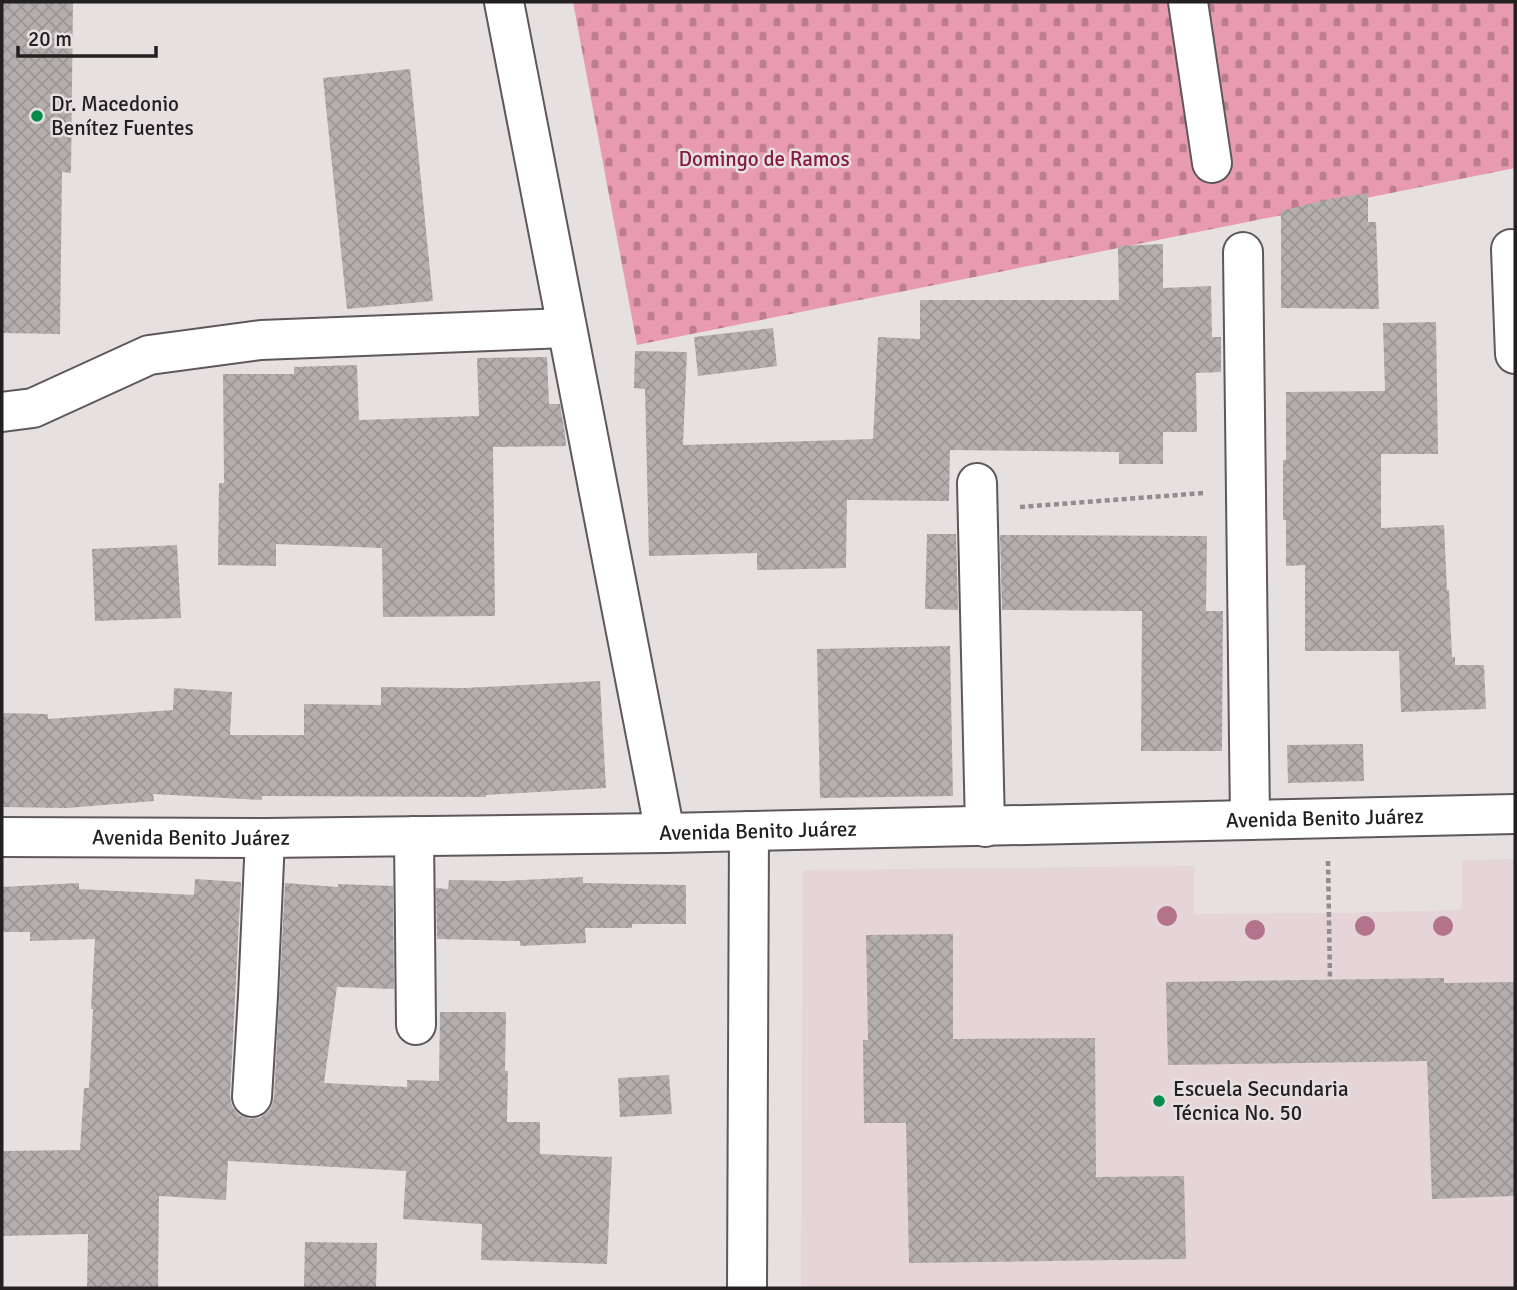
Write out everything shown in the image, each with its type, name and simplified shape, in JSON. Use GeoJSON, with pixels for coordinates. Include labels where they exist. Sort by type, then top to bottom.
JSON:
{"type":"FeatureCollection","features":[{"type":"Feature","properties":{"kind":"street"},"geometry":{"type":"LineString","coordinates":[[504,2],[665,833]]}},
{"type":"Feature","properties":{"kind":"street"},"geometry":{"type":"LineString","coordinates":[[1188,2],[1212,163]]}},
{"type":"Feature","properties":{"kind":"street"},"geometry":{"type":"LineString","coordinates":[[1511,249],[1515,354]]}},
{"type":"Feature","properties":{"kind":"street"},"geometry":{"type":"LineString","coordinates":[[1244,253],[1250,820]]}},
{"type":"Feature","properties":{"kind":"street"},"geometry":{"type":"LineString","coordinates":[[2,411],[33,408],[149,355],[261,340],[566,328]]}},
{"type":"Feature","properties":{"kind":"street"},"geometry":{"type":"LineString","coordinates":[[977,497],[985,827]]}},
{"type":"Feature","properties":{"kind":"street","name":"Avenida Benito Juárez"},"geometry":{"type":"LineString","coordinates":[[2,837],[265,838],[665,833],[1515,814]]}},
{"type":"Feature","properties":{"kind":"street"},"geometry":{"type":"LineString","coordinates":[[747,1288],[749,831]]}},
{"type":"Feature","properties":{"kind":"street"},"geometry":{"type":"LineString","coordinates":[[415,836],[416,1026]]}},
{"type":"Feature","properties":{"kind":"street"},"geometry":{"type":"LineString","coordinates":[[251,1097],[265,838]]}},
{"type":"Feature","properties":{"kind":"path"},"geometry":{"type":"LineString","coordinates":[[977,497],[1246,490]]}},
{"type":"Feature","properties":{"kind":"path"},"geometry":{"type":"LineString","coordinates":[[1327,818],[1330,979]]}},
{"type":"Feature","properties":{"kind":"shaded area","name":"Escuela Secundaria Técnica No. 50"},"geometry":{"type":"Polygon","coordinates":[[[1515,859],[1515,1288],[801,1288],[803,870],[1194,866],[1194,914],[1329,913],[1462,910],[1462,860],[1515,859]]]}},
{"type":"Feature","properties":{"kind":"green space","name":"Domingo de Ramos"},"geometry":{"type":"Polygon","coordinates":[[[573,2],[1515,2],[1515,168],[637,345],[573,2]]]}},
{"type":"Feature","properties":{"kind":"building"},"geometry":{"type":"Polygon","coordinates":[[[2,2],[73,2],[71,173],[62,172],[60,334],[2,333],[2,2]]]}},
{"type":"Feature","properties":{"kind":"building"},"geometry":{"type":"Polygon","coordinates":[[[410,69],[433,301],[347,309],[323,78],[410,69]]]}},
{"type":"Feature","properties":{"kind":"building"},"geometry":{"type":"Polygon","coordinates":[[[1368,193],[1368,222],[1376,222],[1379,309],[1281,308],[1281,211],[1368,193]]]}},
{"type":"Feature","properties":{"kind":"building"},"geometry":{"type":"Polygon","coordinates":[[[1163,244],[1163,288],[1211,286],[1212,337],[1221,337],[1221,372],[1196,373],[1197,432],[1163,432],[1163,464],[1119,464],[1119,452],[950,450],[949,501],[847,500],[846,568],[757,570],[757,553],[649,556],[645,389],[634,388],[635,351],[687,352],[683,445],[873,439],[878,337],[920,339],[920,300],[1119,300],[1118,246],[1163,244]]]}},
{"type":"Feature","properties":{"kind":"building"},"geometry":{"type":"Polygon","coordinates":[[[1436,322],[1438,454],[1381,454],[1381,528],[1444,525],[1452,657],[1455,657],[1455,665],[1484,665],[1486,709],[1401,712],[1399,651],[1305,651],[1305,565],[1286,566],[1283,460],[1286,460],[1286,392],[1385,391],[1383,323],[1436,322]]]}},
{"type":"Feature","properties":{"kind":"building"},"geometry":{"type":"Polygon","coordinates":[[[773,328],[777,366],[698,376],[694,337],[773,328]]]}},
{"type":"Feature","properties":{"kind":"building"},"geometry":{"type":"Polygon","coordinates":[[[547,357],[549,404],[560,404],[566,446],[493,447],[495,616],[383,617],[382,548],[276,544],[276,566],[218,565],[219,483],[224,483],[223,374],[294,374],[294,367],[357,365],[359,420],[479,416],[477,358],[547,357]]]}},
{"type":"Feature","properties":{"kind":"building"},"geometry":{"type":"Polygon","coordinates":[[[927,534],[956,534],[958,610],[925,609],[927,534]]]}},
{"type":"Feature","properties":{"kind":"building"},"geometry":{"type":"Polygon","coordinates":[[[1000,535],[1207,536],[1206,611],[1223,611],[1222,751],[1141,751],[1142,611],[1002,610],[1000,535]]]}},
{"type":"Feature","properties":{"kind":"building"},"geometry":{"type":"Polygon","coordinates":[[[177,545],[181,618],[95,621],[92,549],[177,545]]]}},
{"type":"Feature","properties":{"kind":"building"},"geometry":{"type":"Polygon","coordinates":[[[950,646],[953,796],[820,798],[817,649],[950,646]]]}},
{"type":"Feature","properties":{"kind":"building"},"geometry":{"type":"Polygon","coordinates":[[[600,681],[606,788],[486,797],[262,796],[262,800],[153,794],[154,801],[67,808],[2,807],[2,713],[48,714],[48,719],[173,710],[174,688],[232,692],[230,735],[304,735],[304,704],[381,705],[381,687],[464,688],[600,681]]]}},
{"type":"Feature","properties":{"kind":"building"},"geometry":{"type":"Polygon","coordinates":[[[1363,744],[1364,781],[1288,783],[1287,745],[1363,744]]]}},
{"type":"Feature","properties":{"kind":"building"},"geometry":{"type":"Polygon","coordinates":[[[583,877],[583,883],[686,885],[686,924],[632,924],[632,928],[585,928],[586,943],[520,946],[520,941],[437,939],[436,888],[448,889],[449,880],[505,881],[583,877]]]}},
{"type":"Feature","properties":{"kind":"building"},"geometry":{"type":"Polygon","coordinates":[[[195,879],[241,882],[230,1096],[232,1106],[239,1115],[250,1119],[261,1117],[270,1110],[274,1098],[285,883],[338,887],[338,884],[393,886],[394,989],[337,987],[324,1083],[407,1087],[407,1080],[439,1081],[440,1012],[506,1012],[507,1122],[540,1122],[540,1154],[612,1157],[607,1264],[481,1260],[482,1224],[403,1219],[406,1171],[228,1161],[226,1200],[159,1196],[158,1288],[87,1288],[88,1234],[2,1236],[2,1151],[80,1150],[84,1088],[89,1088],[95,939],[30,941],[30,932],[2,932],[2,887],[79,883],[79,889],[194,895],[195,879]]]}},
{"type":"Feature","properties":{"kind":"building"},"geometry":{"type":"Polygon","coordinates":[[[953,934],[953,1039],[1095,1038],[1096,1177],[1184,1176],[1186,1259],[909,1263],[906,1123],[864,1123],[863,1040],[868,1040],[866,935],[953,934]]]}},
{"type":"Feature","properties":{"kind":"building"},"geometry":{"type":"Polygon","coordinates":[[[1444,978],[1444,983],[1515,982],[1515,1196],[1432,1199],[1427,1061],[1168,1065],[1166,982],[1444,978]]]}},
{"type":"Feature","properties":{"kind":"building"},"geometry":{"type":"Polygon","coordinates":[[[669,1075],[672,1114],[620,1117],[618,1078],[669,1075]]]}},
{"type":"Feature","properties":{"kind":"building"},"geometry":{"type":"Polygon","coordinates":[[[305,1242],[377,1243],[376,1288],[304,1288],[305,1242]]]}},
{"type":"Feature","properties":{"kind":"place","name":"Dr. Macedonio Benítez Fuentes"},"geometry":{"type":"Point","coordinates":[37,116]}},
{"type":"Feature","properties":{"kind":"place","name":"Escuela Secundaria Técnica No. 50"},"geometry":{"type":"Point","coordinates":[1159,1101]}}]}
